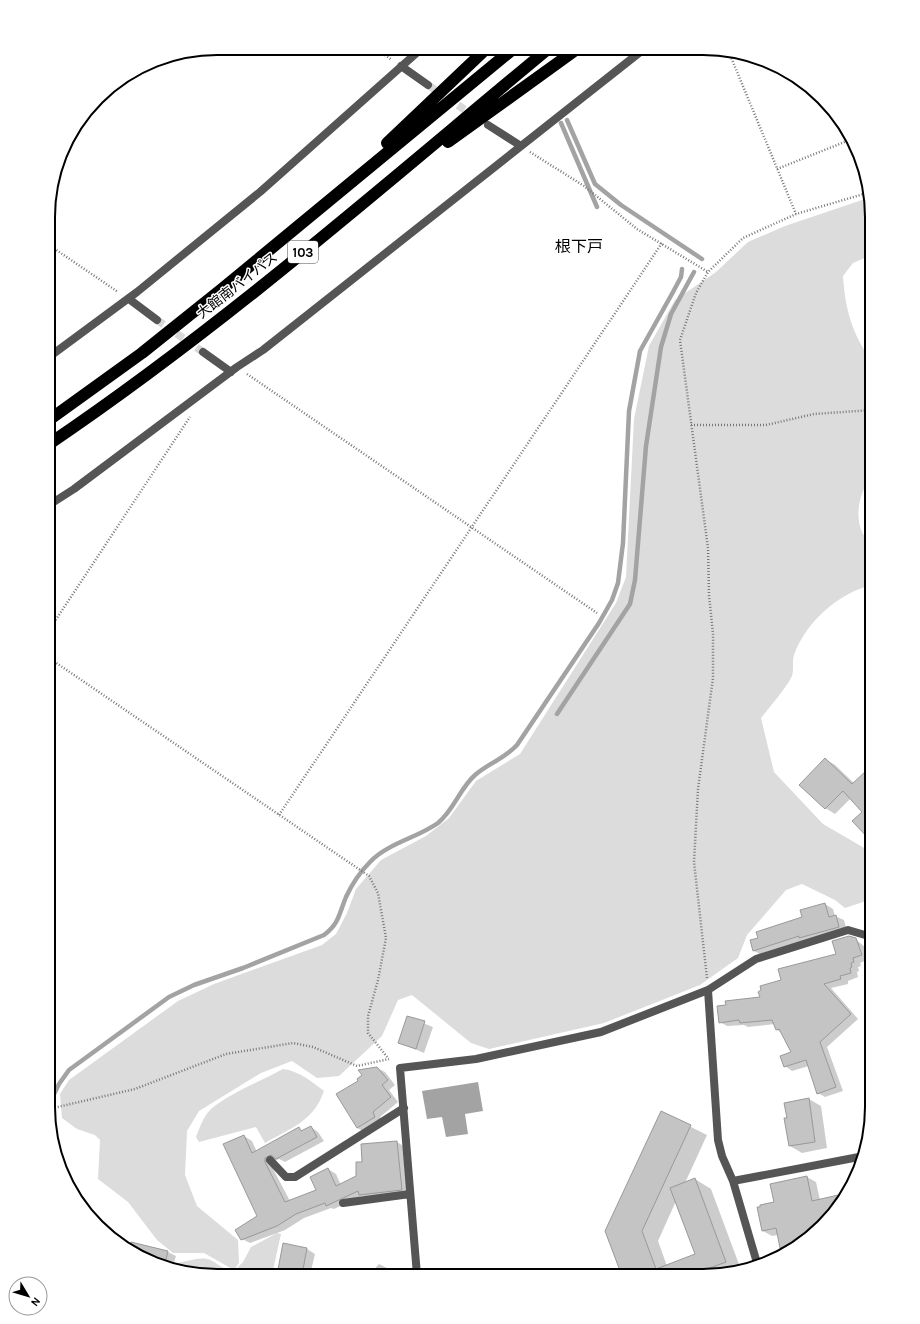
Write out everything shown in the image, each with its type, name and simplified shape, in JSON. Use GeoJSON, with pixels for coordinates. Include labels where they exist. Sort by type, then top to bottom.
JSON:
{"type":"FeatureCollection","features":[{"type":"Feature","properties":{"kind":"highway"},"geometry":{"type":"LineString","coordinates":[[306,220],[480,55]]}},
{"type":"Feature","properties":{"kind":"highway","name":"大館南バイパス"},"geometry":{"type":"LineString","coordinates":[[55,416],[148,348],[222,289],[506,55]]}},
{"type":"Feature","properties":{"kind":"highway","name":"大館南バイパス"},"geometry":{"type":"LineString","coordinates":[[55,440],[154,369],[282,269],[541,55]]}},
{"type":"Feature","properties":{"kind":"highway"},"geometry":{"type":"LineString","coordinates":[[282,269],[486,112],[568,55]]}},
{"type":"Feature","properties":{"kind":"street"},"geometry":{"type":"LineString","coordinates":[[55,353],[129,299],[260,192],[414,55]]}},
{"type":"Feature","properties":{"kind":"street"},"geometry":{"type":"LineString","coordinates":[[55,501],[74,489],[263,350],[636,55]]}},
{"type":"Feature","properties":{"kind":"street"},"geometry":{"type":"LineString","coordinates":[[401,66],[428,85]]}},
{"type":"Feature","properties":{"kind":"street"},"geometry":{"type":"LineString","coordinates":[[488,125],[521,146]]}},
{"type":"Feature","properties":{"kind":"street"},"geometry":{"type":"LineString","coordinates":[[129,299],[157,320]]}},
{"type":"Feature","properties":{"kind":"street"},"geometry":{"type":"LineString","coordinates":[[203,352],[234,370]]}},
{"type":"Feature","properties":{"kind":"street"},"geometry":{"type":"LineString","coordinates":[[416,1269],[400,1068],[476,1059],[601,1032],[708,990],[756,959],[848,930],[865,935]]}},
{"type":"Feature","properties":{"kind":"street"},"geometry":{"type":"LineString","coordinates":[[708,990],[718,1140],[722,1156],[733,1181],[756,1260]]}},
{"type":"Feature","properties":{"kind":"street"},"geometry":{"type":"LineString","coordinates":[[270,1160],[286,1177],[295,1178],[404,1108]]}},
{"type":"Feature","properties":{"kind":"street"},"geometry":{"type":"LineString","coordinates":[[733,1181],[856,1157]]}},
{"type":"Feature","properties":{"kind":"street"},"geometry":{"type":"LineString","coordinates":[[343,1203],[410,1194]]}},
{"type":"Feature","properties":{"kind":"path"},"geometry":{"type":"LineString","coordinates":[[385,55],[401,66]]}},
{"type":"Feature","properties":{"kind":"path"},"geometry":{"type":"LineString","coordinates":[[731,57],[796,214]]}},
{"type":"Feature","properties":{"kind":"path"},"geometry":{"type":"LineString","coordinates":[[777,169],[846,141]]}},
{"type":"Feature","properties":{"kind":"path"},"geometry":{"type":"LineString","coordinates":[[521,146],[584,186],[637,228],[708,272]]}},
{"type":"Feature","properties":{"kind":"path"},"geometry":{"type":"LineString","coordinates":[[708,990],[694,862],[698,789],[713,678],[713,634],[709,595],[708,548],[680,340],[696,293],[708,272],[743,238],[796,214],[864,194]]}},
{"type":"Feature","properties":{"kind":"path"},"geometry":{"type":"LineString","coordinates":[[278,815],[662,243]]}},
{"type":"Feature","properties":{"kind":"path"},"geometry":{"type":"LineString","coordinates":[[55,249],[129,299]]}},
{"type":"Feature","properties":{"kind":"path"},"geometry":{"type":"LineString","coordinates":[[234,370],[597,613]]}},
{"type":"Feature","properties":{"kind":"path"},"geometry":{"type":"LineString","coordinates":[[691,425],[766,425],[814,414],[865,410]]}},
{"type":"Feature","properties":{"kind":"path"},"geometry":{"type":"LineString","coordinates":[[55,621],[192,415]]}},
{"type":"Feature","properties":{"kind":"path"},"geometry":{"type":"LineString","coordinates":[[55,662],[369,876],[378,893],[386,938],[378,980],[368,1016],[368,1033],[388,1058],[400,1068]]}},
{"type":"Feature","properties":{"kind":"path"},"geometry":{"type":"LineString","coordinates":[[55,1108],[135,1089],[226,1054],[293,1043],[313,1047],[357,1066],[388,1058]]}},
{"type":"Feature","properties":{"kind":"shaded area"},"geometry":{"type":"Polygon","coordinates":[[[864,199],[865,258],[853,263],[843,276],[851,321],[859,341],[865,351],[865,488],[859,504],[858,512],[860,527],[865,536],[865,587],[847,595],[836,602],[815,620],[806,631],[794,655],[793,673],[790,681],[761,718],[774,772],[823,824],[865,848],[865,901],[845,908],[835,900],[802,884],[786,890],[747,935],[738,958],[700,985],[604,1023],[489,1049],[471,1043],[412,995],[398,1000],[382,1036],[339,1076],[317,1078],[292,1061],[261,1073],[199,1111],[187,1131],[185,1175],[197,1206],[238,1240],[239,1263],[235,1269],[232,1269],[204,1253],[173,1253],[157,1240],[128,1202],[98,1179],[100,1140],[95,1135],[77,1129],[62,1118],[60,1094],[69,1080],[178,1001],[214,984],[322,945],[336,934],[347,913],[356,889],[381,860],[426,836],[449,818],[476,781],[520,754],[616,603],[626,577],[634,419],[649,346],[675,300],[716,272],[748,242],[785,226],[864,199]]]}},
{"type":"Feature","properties":{"kind":"shaded area"},"geometry":{"type":"Polygon","coordinates":[[[283,1069],[300,1074],[324,1091],[314,1110],[308,1117],[293,1128],[265,1143],[256,1127],[199,1142],[196,1137],[200,1126],[211,1109],[236,1092],[283,1069]]]}},
{"type":"Feature","properties":{"kind":"shaded area"},"geometry":{"type":"Polygon","coordinates":[[[478,1082],[483,1111],[465,1114],[468,1134],[446,1137],[442,1117],[427,1119],[422,1091],[478,1082]]]}},
{"type":"Feature","properties":{"kind":"shaded area"},"geometry":{"type":"Polygon","coordinates":[[[277,1233],[281,1234],[273,1269],[236,1269],[243,1262],[251,1247],[277,1233]]]}},
{"type":"Feature","properties":{"kind":"shaded area"},"geometry":{"type":"Polygon","coordinates":[[[204,1258],[209,1259],[226,1269],[196,1268],[177,1263],[204,1258]]]}},
{"type":"Feature","properties":{"kind":"building"},"geometry":{"type":"Polygon","coordinates":[[[825,758],[852,784],[865,772],[865,835],[852,821],[862,812],[843,791],[825,809],[799,785],[825,758]]]}},
{"type":"Feature","properties":{"kind":"building"},"geometry":{"type":"Polygon","coordinates":[[[825,903],[829,917],[836,915],[839,927],[799,938],[799,936],[753,951],[750,940],[758,938],[756,932],[802,917],[800,910],[825,903]]]}},
{"type":"Feature","properties":{"kind":"building"},"geometry":{"type":"Polygon","coordinates":[[[849,936],[856,938],[862,955],[853,958],[854,962],[851,963],[852,967],[850,968],[851,973],[840,976],[841,979],[824,984],[851,1014],[820,1042],[836,1087],[817,1094],[806,1060],[784,1067],[780,1056],[791,1052],[779,1029],[776,1030],[772,1020],[740,1023],[739,1020],[719,1023],[717,1006],[726,1005],[725,1001],[760,997],[758,992],[761,990],[760,986],[781,980],[778,969],[836,954],[832,941],[849,936]]]}},
{"type":"Feature","properties":{"kind":"building"},"geometry":{"type":"Polygon","coordinates":[[[407,1016],[425,1021],[416,1049],[398,1043],[407,1016]]]}},
{"type":"Feature","properties":{"kind":"building"},"geometry":{"type":"Polygon","coordinates":[[[377,1067],[388,1080],[382,1085],[391,1097],[373,1112],[375,1117],[357,1128],[336,1094],[358,1081],[357,1079],[362,1075],[358,1070],[377,1067]]]}},
{"type":"Feature","properties":{"kind":"building"},"geometry":{"type":"Polygon","coordinates":[[[809,1098],[815,1142],[789,1146],[784,1118],[787,1118],[784,1103],[809,1098]]]}},
{"type":"Feature","properties":{"kind":"building"},"geometry":{"type":"Polygon","coordinates":[[[661,1111],[691,1125],[642,1231],[656,1269],[619,1269],[605,1231],[661,1111]]]}},
{"type":"Feature","properties":{"kind":"building"},"geometry":{"type":"Polygon","coordinates":[[[311,1126],[317,1137],[276,1159],[271,1155],[265,1158],[265,1162],[285,1202],[316,1190],[310,1177],[328,1168],[336,1186],[356,1176],[356,1162],[362,1162],[361,1144],[397,1141],[402,1190],[359,1195],[358,1191],[326,1206],[325,1203],[296,1214],[277,1226],[241,1240],[235,1230],[257,1216],[223,1144],[244,1135],[252,1153],[299,1127],[301,1131],[311,1126]]]}},
{"type":"Feature","properties":{"kind":"building"},"geometry":{"type":"Polygon","coordinates":[[[807,1176],[812,1201],[839,1195],[818,1222],[802,1236],[780,1248],[776,1228],[762,1231],[757,1207],[774,1202],[770,1184],[807,1176]]]}},
{"type":"Feature","properties":{"kind":"building"},"geometry":{"type":"Polygon","coordinates":[[[695,1178],[726,1262],[708,1269],[656,1269],[695,1254],[670,1188],[695,1178]]]}},
{"type":"Feature","properties":{"kind":"building"},"geometry":{"type":"Polygon","coordinates":[[[131,1242],[168,1251],[166,1260],[155,1257],[130,1244],[131,1242]]]}},
{"type":"Feature","properties":{"kind":"building"},"geometry":{"type":"Polygon","coordinates":[[[283,1243],[307,1248],[303,1269],[278,1269],[283,1243]]]}},
{"type":"Feature","properties":{"kind":"waterway"},"geometry":{"type":"LineString","coordinates":[[567,120],[595,184],[621,205],[702,259]]}},
{"type":"Feature","properties":{"kind":"waterway"},"geometry":{"type":"LineString","coordinates":[[561,123],[597,207]]}},
{"type":"Feature","properties":{"kind":"waterway"},"geometry":{"type":"LineString","coordinates":[[55,1092],[69,1070],[169,997],[194,985],[243,968],[324,935],[336,923],[351,887],[360,874],[377,855],[438,823],[444,818],[465,786],[475,775],[507,754],[517,745],[599,623],[612,600],[618,583],[623,543],[629,411],[640,351],[681,277],[682,269]]}},
{"type":"Feature","properties":{"kind":"waterway"},"geometry":{"type":"LineString","coordinates":[[557,714],[630,604],[635,580],[646,446],[661,347],[671,314],[694,272]]}},
{"type":"Feature","properties":{"kind":"tunnel"},"geometry":{"type":"LineString","coordinates":[[428,85],[474,116]]}},
{"type":"Feature","properties":{"kind":"tunnel"},"geometry":{"type":"LineString","coordinates":[[157,320],[203,352]]}},
{"type":"Feature","properties":{"kind":"district","name":"根下戸"},"geometry":{"type":"Point","coordinates":[579,246]}}]}
